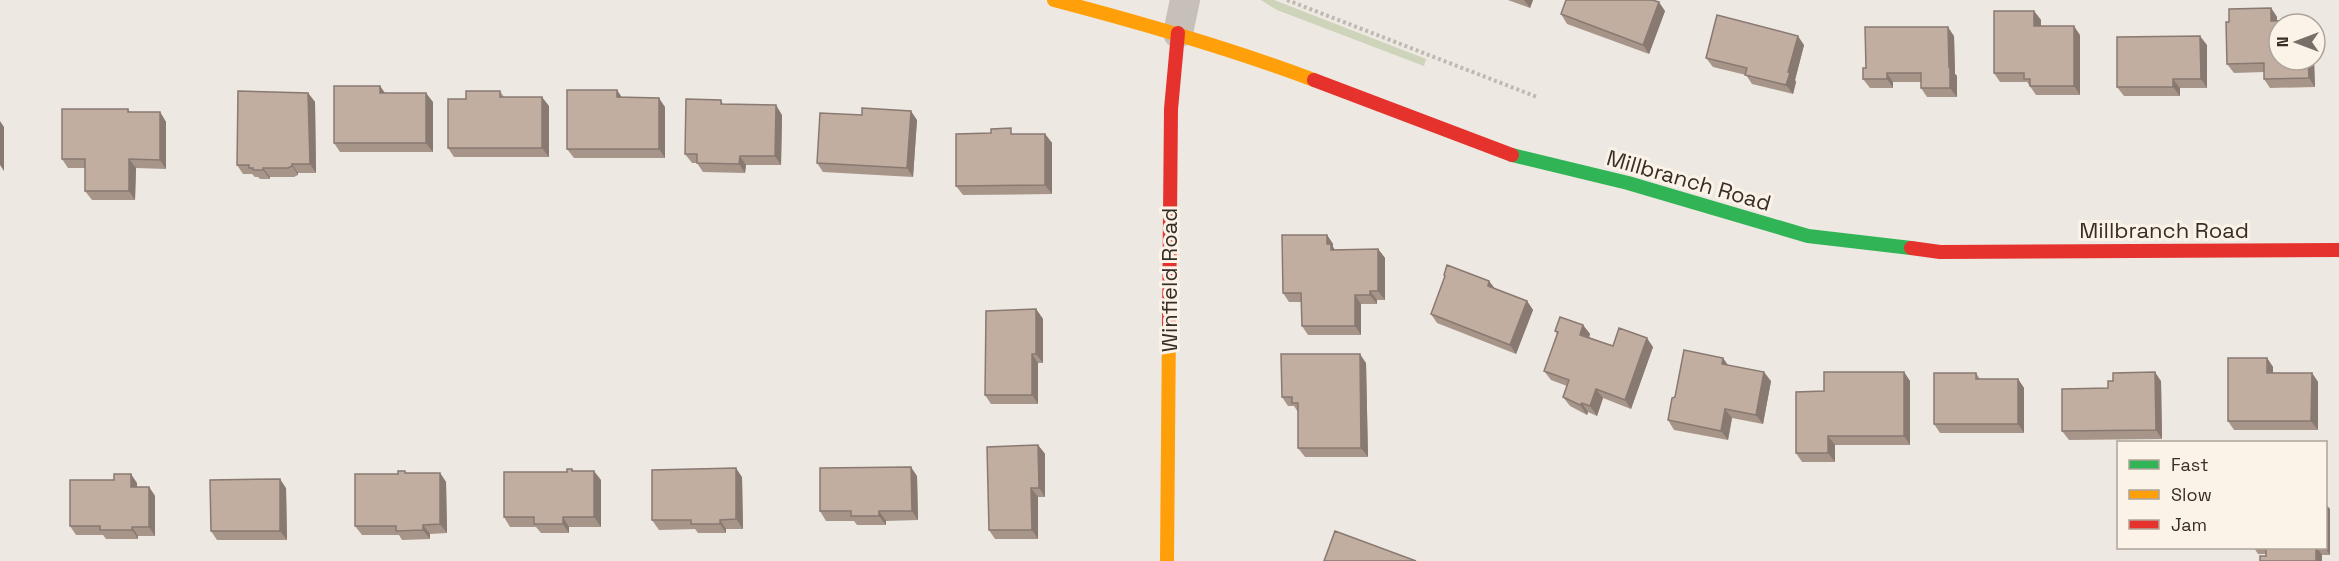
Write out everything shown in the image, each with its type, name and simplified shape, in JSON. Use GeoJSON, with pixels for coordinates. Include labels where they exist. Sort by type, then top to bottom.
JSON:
{"type":"FeatureCollection","features":[{"type":"Feature","properties":{"kind":"main road","name":"Millbranch Road"},"geometry":{"type":"LineString","coordinates":[[1054,0],[1178,33],[1256,58],[1510,154],[1628,183],[1808,236],[1940,252],[2339,250]]}},
{"type":"Feature","properties":{"kind":"main road","name":"Winfield Road"},"geometry":{"type":"LineString","coordinates":[[1167,561],[1170,154],[1171,109],[1178,33]]}},
{"type":"Feature","properties":{"kind":"street","name":"Winfield Road"},"geometry":{"type":"LineString","coordinates":[[1178,33],[1185,0]]}},
{"type":"Feature","properties":{"kind":"path"},"geometry":{"type":"LineString","coordinates":[[1287,0],[1537,97]]}},
{"type":"Feature","properties":{"kind":"green space"},"geometry":{"type":"Polygon","coordinates":[[[1261,0],[1274,0],[1426,59],[1424,66],[1277,10],[1261,0]]]}},
{"type":"Feature","properties":{"kind":"building"},"geometry":{"type":"Polygon","coordinates":[[[1566,0],[1652,0],[1659,2],[1643,45],[1561,14],[1566,0]]]}},
{"type":"Feature","properties":{"kind":"building"},"geometry":{"type":"Polygon","coordinates":[[[2271,8],[2271,12],[2267,12],[2267,72],[2309,72],[2309,78],[2264,79],[2264,63],[2227,64],[2226,22],[2229,22],[2229,9],[2271,8]]]}},
{"type":"Feature","properties":{"kind":"building"},"geometry":{"type":"Polygon","coordinates":[[[1994,11],[2034,11],[2034,26],[2074,26],[2074,86],[2030,86],[2030,79],[2024,79],[2024,73],[1994,73],[1994,11]]]}},
{"type":"Feature","properties":{"kind":"building"},"geometry":{"type":"Polygon","coordinates":[[[1717,15],[1798,36],[1786,85],[1745,75],[1747,68],[1706,58],[1717,15]]]}},
{"type":"Feature","properties":{"kind":"building"},"geometry":{"type":"Polygon","coordinates":[[[1865,27],[1948,27],[1950,88],[1921,88],[1921,73],[1887,73],[1887,79],[1863,79],[1863,68],[1866,68],[1865,27]]]}},
{"type":"Feature","properties":{"kind":"building"},"geometry":{"type":"Polygon","coordinates":[[[2200,36],[2201,79],[2173,79],[2173,87],[2117,87],[2117,37],[2200,36]]]}},
{"type":"Feature","properties":{"kind":"building"},"geometry":{"type":"Polygon","coordinates":[[[334,86],[380,86],[380,93],[426,93],[426,143],[334,143],[334,86]]]}},
{"type":"Feature","properties":{"kind":"building"},"geometry":{"type":"Polygon","coordinates":[[[567,90],[617,90],[617,97],[659,98],[659,149],[567,149],[567,90]]]}},
{"type":"Feature","properties":{"kind":"building"},"geometry":{"type":"Polygon","coordinates":[[[238,91],[308,93],[310,164],[292,164],[288,168],[263,168],[263,170],[253,170],[249,168],[249,165],[237,165],[238,91]]]}},
{"type":"Feature","properties":{"kind":"building"},"geometry":{"type":"Polygon","coordinates":[[[466,91],[500,91],[500,97],[542,97],[542,148],[448,148],[448,99],[466,99],[466,91]]]}},
{"type":"Feature","properties":{"kind":"building"},"geometry":{"type":"Polygon","coordinates":[[[686,99],[721,100],[721,104],[776,105],[775,156],[740,156],[739,164],[697,163],[697,154],[685,154],[686,99]]]}},
{"type":"Feature","properties":{"kind":"building"},"geometry":{"type":"Polygon","coordinates":[[[862,108],[911,111],[907,168],[817,163],[820,113],[862,115],[862,108]]]}},
{"type":"Feature","properties":{"kind":"building"},"geometry":{"type":"Polygon","coordinates":[[[62,109],[128,109],[128,112],[160,112],[160,160],[129,159],[129,191],[85,191],[85,159],[62,159],[62,109]]]}},
{"type":"Feature","properties":{"kind":"building"},"geometry":{"type":"Polygon","coordinates":[[[1011,128],[1011,134],[1045,134],[1045,185],[956,186],[956,134],[991,133],[991,129],[1011,128]]]}},
{"type":"Feature","properties":{"kind":"building"},"geometry":{"type":"Polygon","coordinates":[[[1282,235],[1327,235],[1327,244],[1331,244],[1331,250],[1378,249],[1378,291],[1370,291],[1370,295],[1355,295],[1355,326],[1302,326],[1301,293],[1283,293],[1282,235]]]}},
{"type":"Feature","properties":{"kind":"building"},"geometry":{"type":"Polygon","coordinates":[[[1447,265],[1489,281],[1488,286],[1527,301],[1510,345],[1431,314],[1447,265]]]}},
{"type":"Feature","properties":{"kind":"building"},"geometry":{"type":"Polygon","coordinates":[[[1036,309],[1036,354],[1032,354],[1032,395],[985,395],[986,311],[1036,309]]]}},
{"type":"Feature","properties":{"kind":"building"},"geometry":{"type":"Polygon","coordinates":[[[1560,317],[1583,325],[1580,335],[1613,346],[1619,328],[1647,338],[1625,400],[1596,389],[1590,406],[1582,403],[1580,405],[1563,397],[1569,380],[1544,371],[1558,332],[1555,331],[1560,317]]]}},
{"type":"Feature","properties":{"kind":"building"},"geometry":{"type":"Polygon","coordinates":[[[1684,350],[1723,358],[1722,364],[1764,372],[1756,415],[1725,409],[1721,431],[1668,420],[1684,350]]]}},
{"type":"Feature","properties":{"kind":"building"},"geometry":{"type":"Polygon","coordinates":[[[1281,354],[1360,354],[1361,448],[1298,448],[1298,403],[1292,403],[1292,397],[1282,397],[1281,354]]]}},
{"type":"Feature","properties":{"kind":"building"},"geometry":{"type":"Polygon","coordinates":[[[2228,358],[2267,358],[2267,373],[2312,373],[2311,421],[2228,421],[2228,358]]]}},
{"type":"Feature","properties":{"kind":"building"},"geometry":{"type":"Polygon","coordinates":[[[1824,372],[1904,372],[1904,436],[1828,436],[1828,453],[1796,453],[1796,392],[1824,391],[1824,372]]]}},
{"type":"Feature","properties":{"kind":"building"},"geometry":{"type":"Polygon","coordinates":[[[2155,372],[2156,430],[2062,431],[2062,389],[2108,388],[2108,381],[2113,381],[2113,373],[2155,372]]]}},
{"type":"Feature","properties":{"kind":"building"},"geometry":{"type":"Polygon","coordinates":[[[1934,373],[1976,373],[1976,379],[2018,379],[2018,424],[1934,424],[1934,373]]]}},
{"type":"Feature","properties":{"kind":"building"},"geometry":{"type":"Polygon","coordinates":[[[1038,445],[1039,488],[1031,488],[1032,530],[989,530],[987,447],[1038,445]]]}},
{"type":"Feature","properties":{"kind":"building"},"geometry":{"type":"Polygon","coordinates":[[[911,467],[912,511],[879,511],[879,516],[851,516],[851,511],[820,511],[820,468],[911,467]]]}},
{"type":"Feature","properties":{"kind":"building"},"geometry":{"type":"Polygon","coordinates":[[[736,468],[736,519],[720,520],[720,524],[691,524],[691,520],[652,520],[652,470],[736,468]]]}},
{"type":"Feature","properties":{"kind":"building"},"geometry":{"type":"Polygon","coordinates":[[[567,469],[594,471],[594,517],[563,517],[563,524],[534,524],[534,517],[504,517],[504,472],[567,472],[567,469]]]}},
{"type":"Feature","properties":{"kind":"building"},"geometry":{"type":"Polygon","coordinates":[[[398,471],[440,473],[440,524],[423,525],[423,530],[396,531],[396,526],[355,526],[355,474],[398,474],[398,471]]]}},
{"type":"Feature","properties":{"kind":"building"},"geometry":{"type":"Polygon","coordinates":[[[114,474],[131,474],[131,487],[149,487],[149,527],[132,527],[132,530],[100,530],[100,526],[70,526],[70,480],[114,480],[114,474]]]}},
{"type":"Feature","properties":{"kind":"building"},"geometry":{"type":"Polygon","coordinates":[[[280,479],[280,531],[211,531],[210,480],[280,479]]]}},
{"type":"Feature","properties":{"kind":"building"},"geometry":{"type":"Polygon","coordinates":[[[1335,531],[1416,561],[1324,561],[1335,531]]]}},
{"type":"Feature","properties":{"kind":"building"},"geometry":{"type":"Polygon","coordinates":[[[2266,549],[2316,549],[2316,561],[2260,561],[2260,556],[2266,556],[2266,549]]]}},
{"type":"Feature","properties":{"kind":"traffic: fast"},"geometry":{"type":"LineString","coordinates":[[1512,155],[1628,183],[1808,236],[1911,248]]}},
{"type":"Feature","properties":{"kind":"traffic: slow"},"geometry":{"type":"LineString","coordinates":[[1054,0],[1185,37],[1314,80]]}},
{"type":"Feature","properties":{"kind":"traffic: slow"},"geometry":{"type":"LineString","coordinates":[[1167,561],[1169,325]]}},
{"type":"Feature","properties":{"kind":"traffic: jam"},"geometry":{"type":"LineString","coordinates":[[1169,325],[1171,109],[1178,33]]}},
{"type":"Feature","properties":{"kind":"traffic: jam"},"geometry":{"type":"LineString","coordinates":[[1314,80],[1512,155]]}},
{"type":"Feature","properties":{"kind":"traffic: jam"},"geometry":{"type":"LineString","coordinates":[[1911,248],[1940,252],[2339,250]]}}]}
